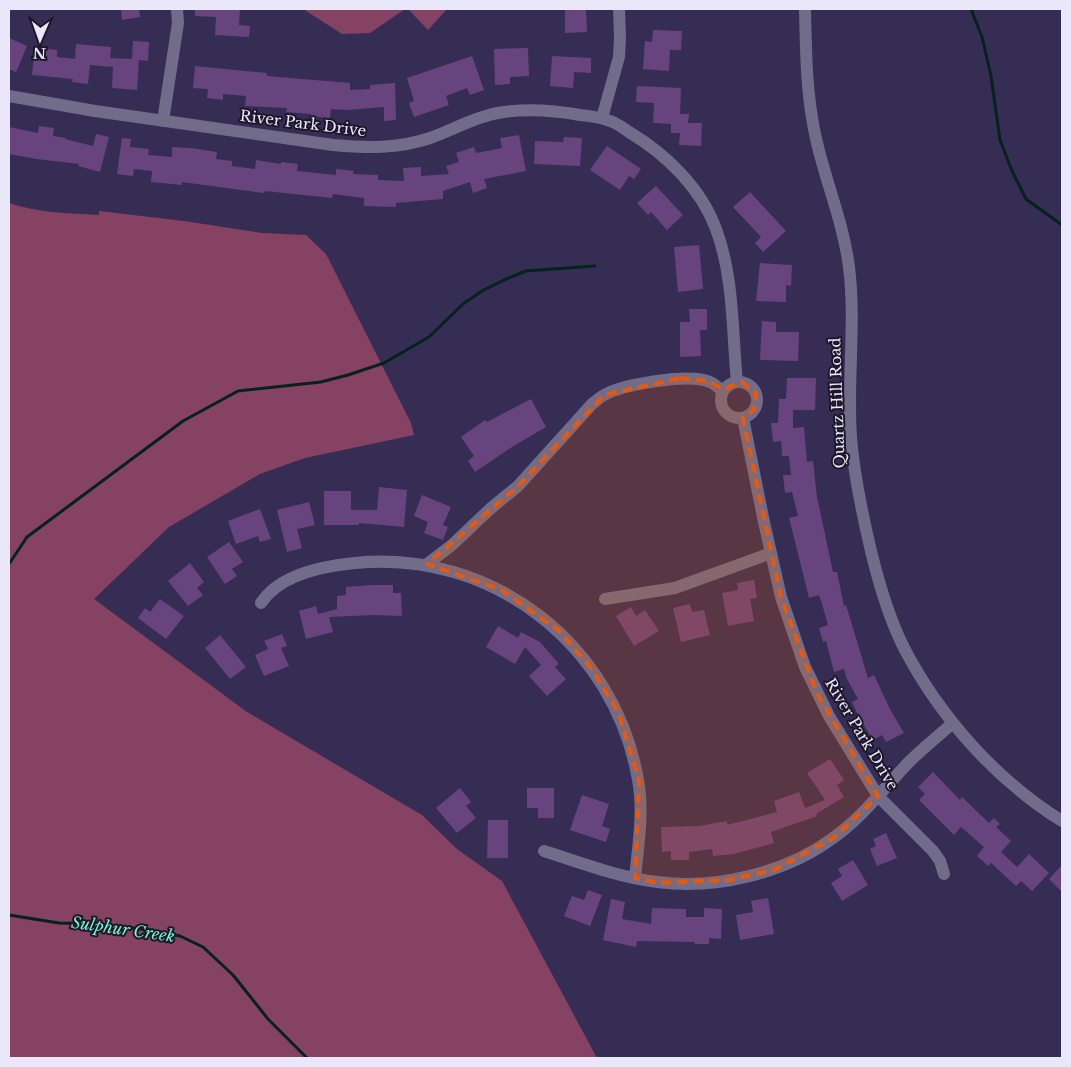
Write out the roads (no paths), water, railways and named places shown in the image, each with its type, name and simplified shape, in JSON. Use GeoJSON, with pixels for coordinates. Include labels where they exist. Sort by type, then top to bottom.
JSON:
{"type":"FeatureCollection","features":[{"type":"Feature","properties":{"kind":"street"},"geometry":{"type":"LineString","coordinates":[[164,121],[178,23],[177,9]]}},
{"type":"Feature","properties":{"kind":"street"},"geometry":{"type":"LineString","coordinates":[[602,118],[619,56],[619,9]]}},
{"type":"Feature","properties":{"kind":"street","name":"Quartz Hill Road"},"geometry":{"type":"LineString","coordinates":[[805,9],[806,61],[810,109],[818,149],[840,222],[849,267],[851,299],[851,434],[859,498],[881,586],[904,647],[927,686],[953,722],[1002,775],[1039,806],[1062,821]]}},
{"type":"Feature","properties":{"kind":"street","name":"River Park Drive"},"geometry":{"type":"LineString","coordinates":[[9,96],[164,121],[333,145],[368,148],[397,146],[419,141],[479,118],[518,110],[541,109],[612,121],[656,150],[686,179],[705,207],[716,228],[727,270],[736,382]]}},
{"type":"Feature","properties":{"kind":"street"},"geometry":{"type":"LineString","coordinates":[[427,564],[452,545],[490,509],[518,486],[592,404],[604,395],[655,382],[680,378],[708,381],[722,391]]}},
{"type":"Feature","properties":{"kind":"street"},"geometry":{"type":"LineString","coordinates":[[736,382],[742,382],[753,388],[757,399],[754,410],[750,415],[743,418],[733,417],[723,409],[721,404],[722,391],[736,382]]}},
{"type":"Feature","properties":{"kind":"street","name":"River Park Drive"},"geometry":{"type":"LineString","coordinates":[[743,418],[781,597],[805,667],[829,716],[878,796],[933,851],[940,861],[944,874]]}},
{"type":"Feature","properties":{"kind":"street"},"geometry":{"type":"LineString","coordinates":[[605,599],[675,588],[771,553]]}},
{"type":"Feature","properties":{"kind":"street"},"geometry":{"type":"LineString","coordinates":[[261,604],[270,593],[285,581],[323,568],[375,560],[427,564],[466,575],[501,590],[537,613],[563,635],[591,668],[612,701],[627,736],[638,781],[640,809],[635,878]]}},
{"type":"Feature","properties":{"kind":"street"},"geometry":{"type":"LineString","coordinates":[[544,851],[610,873],[658,883],[693,884],[730,880],[774,870],[803,857],[834,838],[850,825],[909,762],[953,722]]}},
{"type":"Feature","properties":{"kind":"waterway"},"geometry":{"type":"LineString","coordinates":[[971,9],[982,37],[991,76],[1000,140],[1012,171],[1026,199],[1062,225]]}},
{"type":"Feature","properties":{"kind":"waterway"},"geometry":{"type":"LineString","coordinates":[[9,564],[27,537],[183,421],[238,391],[321,382],[384,363],[429,337],[463,304],[482,291],[506,279],[526,271],[595,266]]}},
{"type":"Feature","properties":{"kind":"waterway","name":"Sulphur Creek"},"geometry":{"type":"LineString","coordinates":[[9,915],[59,923],[97,924],[150,930],[180,936],[203,947],[233,975],[268,1019],[307,1058]]}}]}
